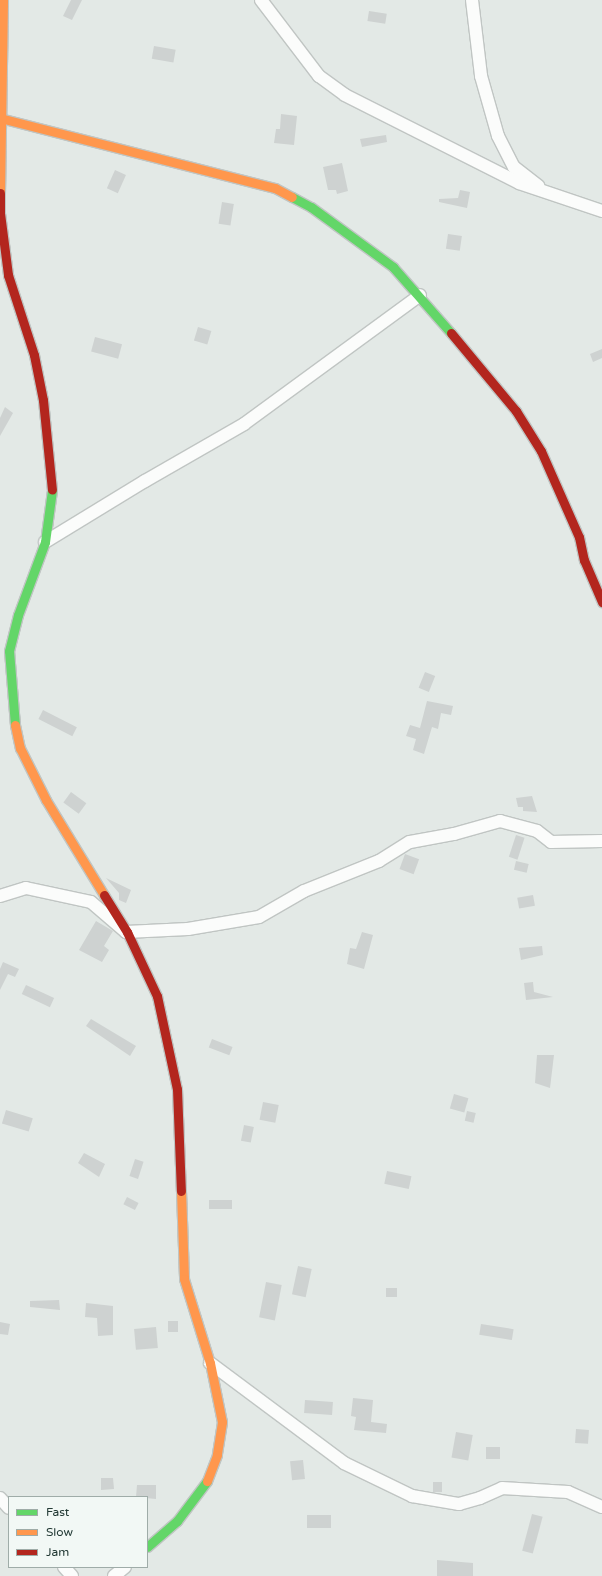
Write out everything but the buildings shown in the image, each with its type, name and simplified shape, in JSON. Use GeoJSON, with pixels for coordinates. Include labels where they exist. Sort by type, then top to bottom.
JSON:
{"type":"FeatureCollection","features":[{"type":"Feature","properties":{"kind":"street"},"geometry":{"type":"LineString","coordinates":[[3,0],[0,118],[0,213],[8,275],[34,355],[44,400],[50,451],[52,494],[45,542],[18,615],[8,651],[12,708],[19,741],[46,800],[126,932],[157,996],[177,1089],[184,1279],[210,1363],[222,1422],[217,1455],[207,1482],[177,1521],[148,1546]]}},
{"type":"Feature","properties":{"kind":"street"},"geometry":{"type":"LineString","coordinates":[[261,0],[319,76],[345,95],[519,183],[542,189],[602,211]]}},
{"type":"Feature","properties":{"kind":"street"},"geometry":{"type":"LineString","coordinates":[[472,0],[481,76],[498,136],[514,167],[542,189]]}},
{"type":"Feature","properties":{"kind":"street"},"geometry":{"type":"LineString","coordinates":[[0,118],[275,188],[311,207],[393,267],[420,295],[516,411],[541,452],[580,537],[584,560],[602,602]]}},
{"type":"Feature","properties":{"kind":"street"},"geometry":{"type":"LineString","coordinates":[[45,542],[145,481],[244,424],[420,295]]}},
{"type":"Feature","properties":{"kind":"street"},"geometry":{"type":"LineString","coordinates":[[0,896],[26,888],[91,902],[126,932],[188,929],[259,917],[304,891],[379,861],[410,842],[454,834],[500,821],[537,831],[551,842],[602,841]]}},
{"type":"Feature","properties":{"kind":"street"},"geometry":{"type":"LineString","coordinates":[[210,1363],[344,1463],[412,1496],[459,1504],[480,1498],[502,1488],[568,1492],[602,1507]]}},
{"type":"Feature","properties":{"kind":"street"},"geometry":{"type":"LineString","coordinates":[[0,1498],[8,1507]]}},
{"type":"Feature","properties":{"kind":"street"},"geometry":{"type":"LineString","coordinates":[[65,1568],[72,1576]]}},
{"type":"Feature","properties":{"kind":"street"},"geometry":{"type":"LineString","coordinates":[[114,1576],[124,1568]]}},
{"type":"Feature","properties":{"kind":"traffic: fast"},"geometry":{"type":"LineString","coordinates":[[292,197],[311,207],[393,267],[451,333]]}},
{"type":"Feature","properties":{"kind":"traffic: fast"},"geometry":{"type":"LineString","coordinates":[[15,725],[9,651],[18,615],[45,542],[52,490]]}},
{"type":"Feature","properties":{"kind":"traffic: fast"},"geometry":{"type":"LineString","coordinates":[[148,1546],[177,1521],[207,1481]]}},
{"type":"Feature","properties":{"kind":"traffic: slow"},"geometry":{"type":"LineString","coordinates":[[0,193],[3,0]]}},
{"type":"Feature","properties":{"kind":"traffic: slow"},"geometry":{"type":"LineString","coordinates":[[0,118],[275,188],[292,197]]}},
{"type":"Feature","properties":{"kind":"traffic: slow"},"geometry":{"type":"LineString","coordinates":[[15,725],[20,748],[46,800],[104,895]]}},
{"type":"Feature","properties":{"kind":"traffic: slow"},"geometry":{"type":"LineString","coordinates":[[181,1191],[184,1279],[210,1363],[222,1422],[217,1455],[207,1481]]}},
{"type":"Feature","properties":{"kind":"traffic: jam"},"geometry":{"type":"LineString","coordinates":[[0,193],[0,213],[8,275],[34,355],[43,400],[52,490]]}},
{"type":"Feature","properties":{"kind":"traffic: jam"},"geometry":{"type":"LineString","coordinates":[[451,333],[516,411],[541,451],[579,537],[584,560],[602,602]]}},
{"type":"Feature","properties":{"kind":"traffic: jam"},"geometry":{"type":"LineString","coordinates":[[104,895],[127,932],[157,996],[177,1089],[181,1191]]}}]}
